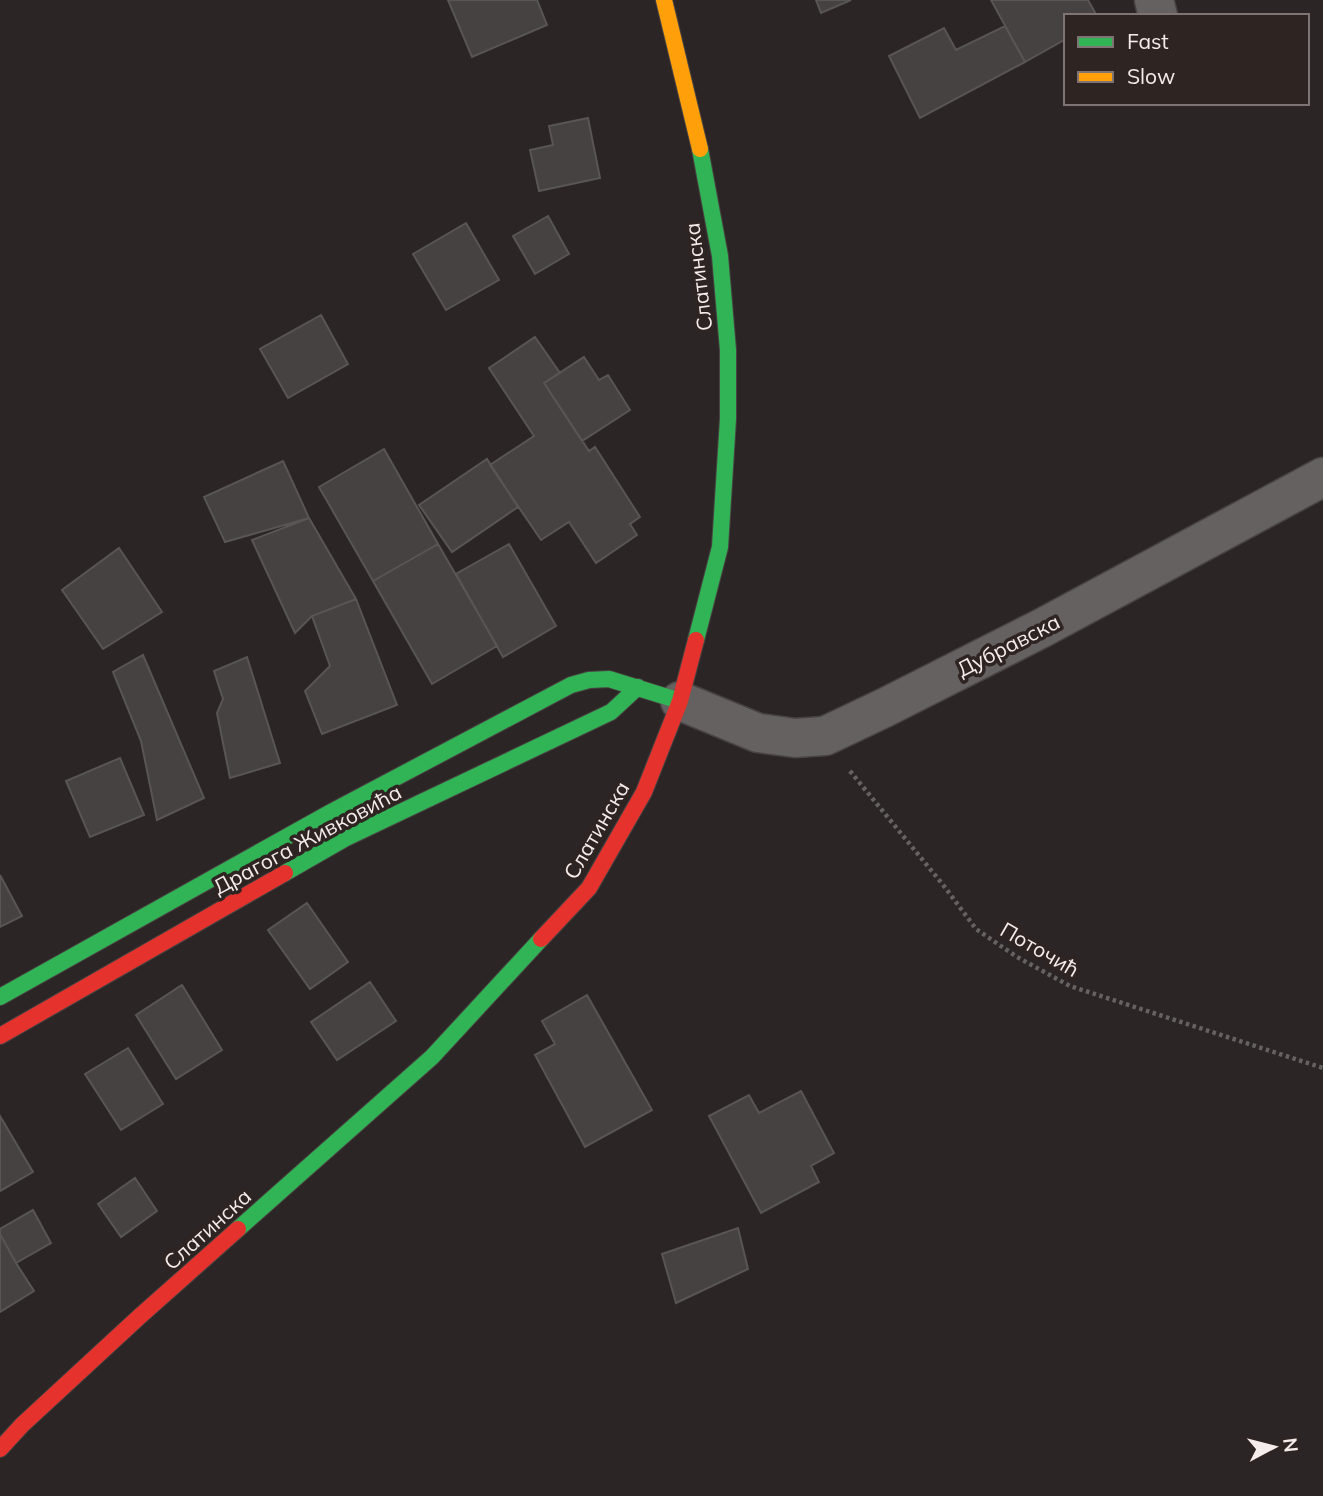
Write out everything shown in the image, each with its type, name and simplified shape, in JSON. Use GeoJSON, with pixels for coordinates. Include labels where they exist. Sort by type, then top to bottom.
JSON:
{"type":"FeatureCollection","features":[{"type":"Feature","properties":{"kind":"street","name":"Слатинска"},"geometry":{"type":"LineString","coordinates":[[0,1450],[22,1425],[139,1317],[432,1057],[589,888],[644,792],[680,701],[720,547],[728,419],[728,349],[720,256],[701,152],[664,0]]}},
{"type":"Feature","properties":{"kind":"street","name":"Дубравска"},"geometry":{"type":"LineString","coordinates":[[680,701],[758,733],[794,738],[825,736],[1042,628],[1323,477]]}},
{"type":"Feature","properties":{"kind":"street","name":"Драгога Живковића"},"geometry":{"type":"LineString","coordinates":[[0,997],[331,812],[570,685],[609,679],[680,701]]}},
{"type":"Feature","properties":{"kind":"street","name":"Драгога Живковића"},"geometry":{"type":"LineString","coordinates":[[0,1036],[346,838],[611,712],[638,687]]}},
{"type":"Feature","properties":{"kind":"path","name":"Поточић"},"geometry":{"type":"LineString","coordinates":[[825,736],[843,763],[976,929],[1017,957],[1070,986],[1323,1068]]}},
{"type":"Feature","properties":{"kind":"building"},"geometry":{"type":"Polygon","coordinates":[[[448,0],[537,0],[547,25],[472,57],[448,0]]]}},
{"type":"Feature","properties":{"kind":"building"},"geometry":{"type":"Polygon","coordinates":[[[816,0],[851,0],[821,13],[816,0]]]}},
{"type":"Feature","properties":{"kind":"building"},"geometry":{"type":"Polygon","coordinates":[[[991,0],[1088,0],[1096,14],[1064,14],[1064,40],[1025,62],[991,0]]]}},
{"type":"Feature","properties":{"kind":"building"},"geometry":{"type":"Polygon","coordinates":[[[1005,26],[1025,62],[920,118],[889,56],[944,28],[956,50],[1005,26]]]}},
{"type":"Feature","properties":{"kind":"building"},"geometry":{"type":"Polygon","coordinates":[[[588,118],[600,178],[539,191],[530,150],[553,145],[549,126],[588,118]]]}},
{"type":"Feature","properties":{"kind":"building"},"geometry":{"type":"Polygon","coordinates":[[[548,216],[569,254],[535,274],[513,236],[548,216]]]}},
{"type":"Feature","properties":{"kind":"building"},"geometry":{"type":"Polygon","coordinates":[[[466,223],[499,280],[446,310],[413,254],[466,223]]]}},
{"type":"Feature","properties":{"kind":"building"},"geometry":{"type":"Polygon","coordinates":[[[321,315],[348,364],[288,398],[260,349],[321,315]]]}},
{"type":"Feature","properties":{"kind":"building"},"geometry":{"type":"Polygon","coordinates":[[[535,337],[560,373],[544,383],[589,451],[595,447],[640,517],[630,524],[637,535],[596,563],[569,522],[541,540],[490,465],[534,436],[489,368],[535,337]]]}},
{"type":"Feature","properties":{"kind":"building"},"geometry":{"type":"Polygon","coordinates":[[[584,357],[599,380],[608,375],[630,410],[582,441],[544,383],[584,357]]]}},
{"type":"Feature","properties":{"kind":"building"},"geometry":{"type":"Polygon","coordinates":[[[384,449],[438,544],[373,581],[319,487],[384,449]]]}},
{"type":"Feature","properties":{"kind":"building"},"geometry":{"type":"Polygon","coordinates":[[[487,459],[518,507],[452,552],[419,505],[487,459]]]}},
{"type":"Feature","properties":{"kind":"building"},"geometry":{"type":"Polygon","coordinates":[[[283,461],[309,518],[225,542],[204,497],[283,461]]]}},
{"type":"Feature","properties":{"kind":"building"},"geometry":{"type":"Polygon","coordinates":[[[309,518],[356,599],[312,616],[295,633],[252,540],[309,518]]]}},
{"type":"Feature","properties":{"kind":"building"},"geometry":{"type":"Polygon","coordinates":[[[438,544],[497,646],[432,684],[373,581],[438,544]]]}},
{"type":"Feature","properties":{"kind":"building"},"geometry":{"type":"Polygon","coordinates":[[[509,544],[556,626],[503,657],[456,574],[509,544]]]}},
{"type":"Feature","properties":{"kind":"building"},"geometry":{"type":"Polygon","coordinates":[[[119,548],[162,612],[103,649],[62,590],[119,548]]]}},
{"type":"Feature","properties":{"kind":"building"},"geometry":{"type":"Polygon","coordinates":[[[356,599],[397,705],[322,734],[305,691],[330,666],[312,616],[356,599]]]}},
{"type":"Feature","properties":{"kind":"building"},"geometry":{"type":"Polygon","coordinates":[[[143,655],[204,798],[157,820],[141,741],[113,672],[143,655]]]}},
{"type":"Feature","properties":{"kind":"building"},"geometry":{"type":"Polygon","coordinates":[[[247,657],[280,763],[230,778],[217,713],[223,699],[214,671],[247,657]]]}},
{"type":"Feature","properties":{"kind":"building"},"geometry":{"type":"Polygon","coordinates":[[[120,758],[144,815],[90,837],[66,781],[120,758]]]}},
{"type":"Feature","properties":{"kind":"building"},"geometry":{"type":"Polygon","coordinates":[[[0,875],[22,916],[0,927],[0,875]]]}},
{"type":"Feature","properties":{"kind":"building"},"geometry":{"type":"Polygon","coordinates":[[[307,903],[348,962],[310,989],[268,930],[307,903]]]}},
{"type":"Feature","properties":{"kind":"building"},"geometry":{"type":"Polygon","coordinates":[[[370,982],[396,1021],[337,1060],[311,1022],[370,982]]]}},
{"type":"Feature","properties":{"kind":"building"},"geometry":{"type":"Polygon","coordinates":[[[182,985],[222,1050],[176,1079],[136,1015],[182,985]]]}},
{"type":"Feature","properties":{"kind":"building"},"geometry":{"type":"Polygon","coordinates":[[[587,995],[652,1110],[585,1147],[535,1055],[555,1044],[542,1021],[587,995]]]}},
{"type":"Feature","properties":{"kind":"building"},"geometry":{"type":"Polygon","coordinates":[[[128,1048],[163,1104],[121,1130],[85,1074],[128,1048]]]}},
{"type":"Feature","properties":{"kind":"building"},"geometry":{"type":"Polygon","coordinates":[[[801,1091],[834,1153],[811,1166],[819,1182],[761,1213],[709,1116],[749,1095],[759,1113],[801,1091]]]}},
{"type":"Feature","properties":{"kind":"building"},"geometry":{"type":"Polygon","coordinates":[[[0,1116],[33,1172],[0,1191],[0,1116]]]}},
{"type":"Feature","properties":{"kind":"building"},"geometry":{"type":"Polygon","coordinates":[[[135,1178],[157,1211],[121,1237],[98,1204],[135,1178]]]}},
{"type":"Feature","properties":{"kind":"building"},"geometry":{"type":"Polygon","coordinates":[[[33,1210],[51,1243],[16,1263],[0,1234],[0,1229],[33,1210]]]}},
{"type":"Feature","properties":{"kind":"building"},"geometry":{"type":"Polygon","coordinates":[[[738,1228],[748,1269],[676,1303],[662,1254],[738,1228]]]}},
{"type":"Feature","properties":{"kind":"building"},"geometry":{"type":"Polygon","coordinates":[[[0,1234],[34,1291],[0,1312],[0,1234]]]}},
{"type":"Feature","properties":{"kind":"traffic: fast"},"geometry":{"type":"LineString","coordinates":[[696,640],[720,547],[728,419],[728,350],[720,256],[700,149]]}},
{"type":"Feature","properties":{"kind":"traffic: fast"},"geometry":{"type":"LineString","coordinates":[[0,997],[331,812],[571,685],[589,680],[609,679],[680,701]]}},
{"type":"Feature","properties":{"kind":"traffic: fast"},"geometry":{"type":"LineString","coordinates":[[285,873],[346,838],[611,712],[638,687]]}},
{"type":"Feature","properties":{"kind":"traffic: fast"},"geometry":{"type":"LineString","coordinates":[[238,1229],[432,1057],[541,939]]}},
{"type":"Feature","properties":{"kind":"traffic: slow"},"geometry":{"type":"LineString","coordinates":[[664,0],[700,149]]}},
{"type":"Feature","properties":{"kind":"traffic: jam"},"geometry":{"type":"LineString","coordinates":[[541,939],[589,888],[644,792],[680,701],[696,640]]}},
{"type":"Feature","properties":{"kind":"traffic: jam"},"geometry":{"type":"LineString","coordinates":[[0,1036],[285,873]]}},
{"type":"Feature","properties":{"kind":"traffic: jam"},"geometry":{"type":"LineString","coordinates":[[0,1449],[22,1425],[238,1229]]}}]}
